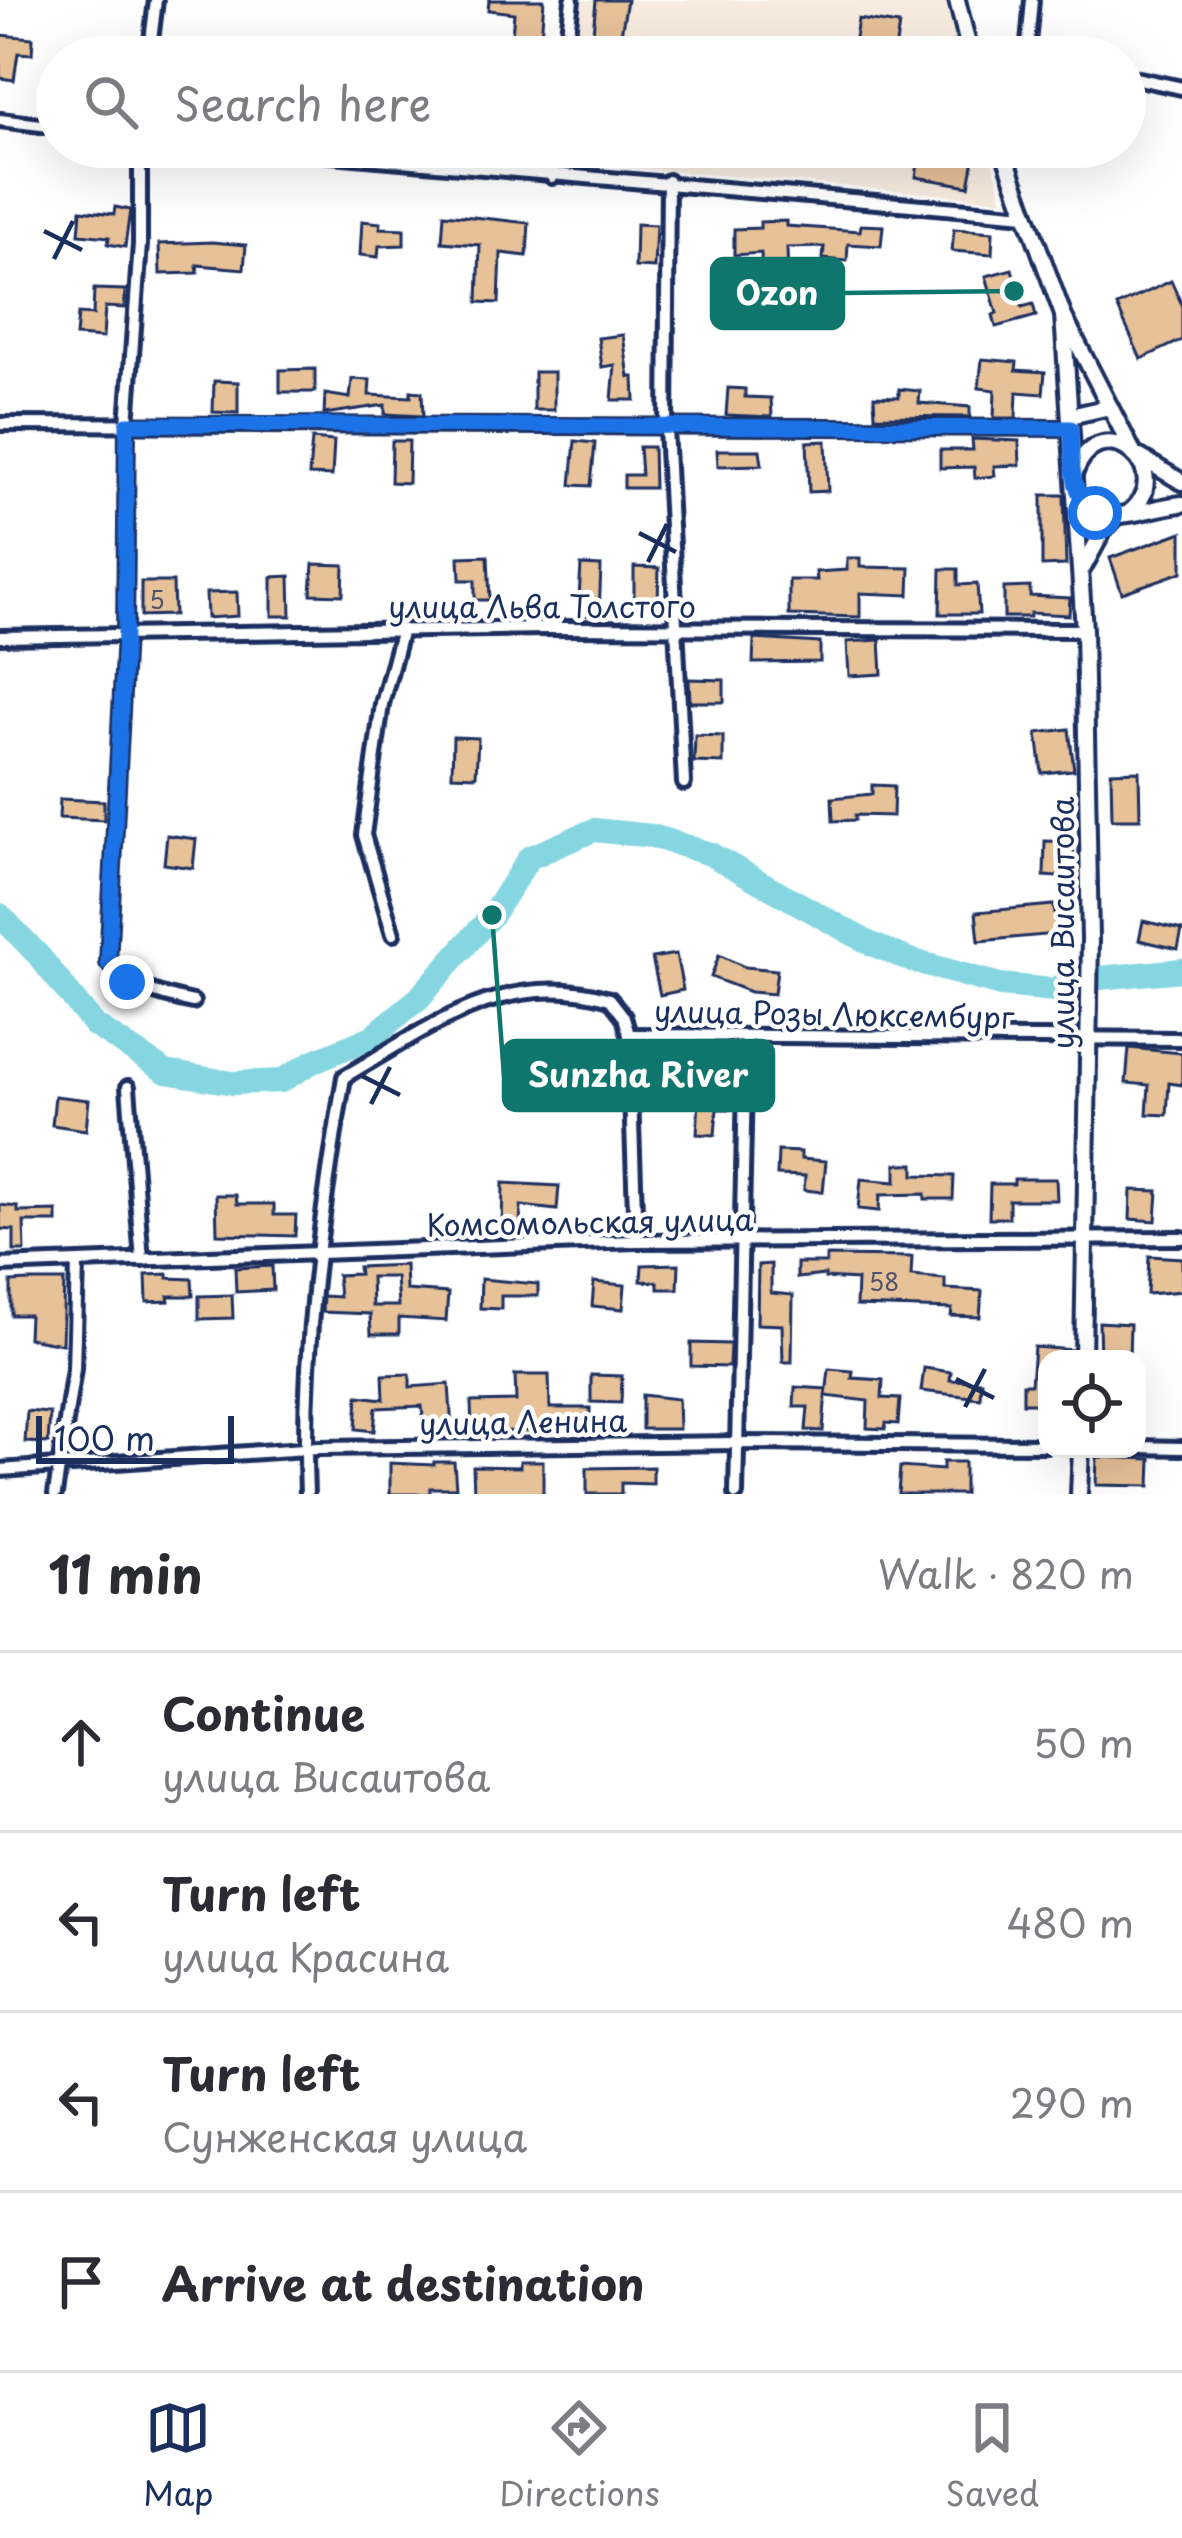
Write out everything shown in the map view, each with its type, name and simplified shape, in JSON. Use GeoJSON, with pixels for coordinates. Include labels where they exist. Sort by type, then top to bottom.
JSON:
{"type":"FeatureCollection","features":[{"type":"Feature","properties":{"kind":"street"},"geometry":{"type":"LineString","coordinates":[[152,36],[156,0]]}},
{"type":"Feature","properties":{"kind":"street"},"geometry":{"type":"LineString","coordinates":[[568,36],[572,0]]}},
{"type":"Feature","properties":{"kind":"street"},"geometry":{"type":"LineString","coordinates":[[957,0],[966,36]]}},
{"type":"Feature","properties":{"kind":"street"},"geometry":{"type":"LineString","coordinates":[[1028,36],[1032,0]]}},
{"type":"Feature","properties":{"kind":"street"},"geometry":{"type":"LineString","coordinates":[[1146,80],[1182,88]]}},
{"type":"Feature","properties":{"kind":"street"},"geometry":{"type":"LineString","coordinates":[[0,120],[36,124]]}},
{"type":"Feature","properties":{"kind":"street"},"geometry":{"type":"LineString","coordinates":[[140,168],[140,244],[127,424],[125,634],[108,964],[127,982],[194,1002]]}},
{"type":"Feature","properties":{"kind":"street"},"geometry":{"type":"LineString","coordinates":[[458,168],[1026,215]]}},
{"type":"Feature","properties":{"kind":"street"},"geometry":{"type":"LineString","coordinates":[[552,177],[553,168]]}},
{"type":"Feature","properties":{"kind":"street"},"geometry":{"type":"LineString","coordinates":[[1009,168],[1064,315],[1148,478],[1136,508],[1102,531],[1081,572]]}},
{"type":"Feature","properties":{"kind":"street"},"geometry":{"type":"LineString","coordinates":[[668,182],[666,428],[684,783]]}},
{"type":"Feature","properties":{"kind":"street","name":"улица Висаитова"},"geometry":{"type":"LineString","coordinates":[[1064,315],[1084,629],[1090,939],[1083,1350]]}},
{"type":"Feature","properties":{"kind":"street"},"geometry":{"type":"LineString","coordinates":[[0,424],[666,428],[1071,422],[1110,407]]}},
{"type":"Feature","properties":{"kind":"street"},"geometry":{"type":"LineString","coordinates":[[1182,482],[1112,443],[1090,449],[1077,466],[1074,482],[1079,498],[1095,513],[1122,515],[1182,504]]}},
{"type":"Feature","properties":{"kind":"street"},"geometry":{"type":"LineString","coordinates":[[393,934],[364,835],[382,704],[402,629]]}},
{"type":"Feature","properties":{"kind":"street","name":"улица Льва Толстого"},"geometry":{"type":"LineString","coordinates":[[0,638],[402,629],[1084,629]]}},
{"type":"Feature","properties":{"kind":"street"},"geometry":{"type":"LineString","coordinates":[[307,1494],[305,1449],[316,1251],[344,1077],[430,1027],[502,994],[550,990],[610,999],[624,1017],[629,1035],[636,1241]]}},
{"type":"Feature","properties":{"kind":"street","name":"улица Розы Люксембург"},"geometry":{"type":"LineString","coordinates":[[629,1035],[1182,1039]]}},
{"type":"Feature","properties":{"kind":"street"},"geometry":{"type":"LineString","coordinates":[[736,1494],[746,1036]]}},
{"type":"Feature","properties":{"kind":"street"},"geometry":{"type":"LineString","coordinates":[[128,1087],[142,1260]]}},
{"type":"Feature","properties":{"kind":"street","name":"Комсомольская улица"},"geometry":{"type":"LineString","coordinates":[[0,1265],[636,1241],[1182,1238]]}},
{"type":"Feature","properties":{"kind":"street"},"geometry":{"type":"LineString","coordinates":[[55,1494],[74,1370],[77,1264]]}},
{"type":"Feature","properties":{"kind":"street","name":"улица Ленина"},"geometry":{"type":"LineString","coordinates":[[0,1470],[305,1449],[737,1443],[1038,1445]]}},
{"type":"Feature","properties":{"kind":"street"},"geometry":{"type":"LineString","coordinates":[[1146,1447],[1182,1448]]}},
{"type":"Feature","properties":{"kind":"street"},"geometry":{"type":"LineString","coordinates":[[1079,1494],[1081,1458]]}},
{"type":"Feature","properties":{"kind":"shaded area"},"geometry":{"type":"Polygon","coordinates":[[[581,0],[945,0],[955,36],[575,36],[581,0]]]}},
{"type":"Feature","properties":{"kind":"shaded area"},"geometry":{"type":"Polygon","coordinates":[[[636,168],[994,168],[1003,200],[636,168]]]}},
{"type":"Feature","properties":{"kind":"building"},"geometry":{"type":"Polygon","coordinates":[[[489,0],[544,0],[541,36],[512,35],[514,13],[488,10],[489,0]]]}},
{"type":"Feature","properties":{"kind":"building"},"geometry":{"type":"Polygon","coordinates":[[[596,0],[627,0],[621,36],[587,36],[593,33],[596,0]]]}},
{"type":"Feature","properties":{"kind":"building"},"geometry":{"type":"Polygon","coordinates":[[[858,19],[899,25],[897,36],[855,36],[858,19]]]}},
{"type":"Feature","properties":{"kind":"building"},"geometry":{"type":"Polygon","coordinates":[[[0,35],[33,38],[32,54],[18,53],[14,80],[0,78],[0,35]]]}},
{"type":"Feature","properties":{"kind":"building"},"geometry":{"type":"Polygon","coordinates":[[[917,168],[972,168],[969,186],[916,177],[917,168]]]}},
{"type":"Feature","properties":{"kind":"building"},"geometry":{"type":"Polygon","coordinates":[[[115,207],[130,210],[125,247],[108,244],[109,237],[79,234],[81,210],[114,214],[115,207]]]}},
{"type":"Feature","properties":{"kind":"building"},"geometry":{"type":"Polygon","coordinates":[[[444,214],[529,223],[527,256],[501,253],[499,303],[478,302],[480,245],[442,242],[444,214]]]}},
{"type":"Feature","properties":{"kind":"building"},"geometry":{"type":"Polygon","coordinates":[[[362,221],[404,229],[404,245],[379,246],[378,257],[360,255],[362,221]]]}},
{"type":"Feature","properties":{"kind":"building"},"geometry":{"type":"Polygon","coordinates":[[[786,221],[786,226],[860,231],[861,225],[883,226],[881,246],[848,244],[847,261],[823,259],[824,247],[787,248],[788,280],[762,281],[761,253],[734,255],[734,229],[786,221]]]}},
{"type":"Feature","properties":{"kind":"building"},"geometry":{"type":"Polygon","coordinates":[[[636,224],[656,225],[654,268],[635,267],[636,224]]]}},
{"type":"Feature","properties":{"kind":"building"},"geometry":{"type":"Polygon","coordinates":[[[954,229],[993,232],[992,254],[952,251],[954,229]]]}},
{"type":"Feature","properties":{"kind":"building"},"geometry":{"type":"Polygon","coordinates":[[[159,244],[246,245],[244,269],[197,265],[198,273],[160,274],[159,244]]]}},
{"type":"Feature","properties":{"kind":"building"},"geometry":{"type":"Polygon","coordinates":[[[1012,269],[1022,307],[1033,304],[1036,316],[996,327],[993,315],[997,313],[986,276],[1012,269]]]}},
{"type":"Feature","properties":{"kind":"building"},"geometry":{"type":"Polygon","coordinates":[[[1171,281],[1182,305],[1182,340],[1141,359],[1117,306],[1171,281]]]}},
{"type":"Feature","properties":{"kind":"building"},"geometry":{"type":"Polygon","coordinates":[[[94,289],[125,290],[124,308],[105,307],[103,338],[76,336],[78,314],[93,315],[94,289]]]}},
{"type":"Feature","properties":{"kind":"building"},"geometry":{"type":"Polygon","coordinates":[[[623,335],[635,400],[612,400],[615,365],[602,367],[598,338],[623,335]]]}},
{"type":"Feature","properties":{"kind":"building"},"geometry":{"type":"Polygon","coordinates":[[[982,359],[1017,362],[1016,370],[1045,372],[1043,394],[1017,392],[1016,418],[994,418],[995,390],[979,388],[982,359]]]}},
{"type":"Feature","properties":{"kind":"building"},"geometry":{"type":"Polygon","coordinates":[[[315,369],[315,392],[280,392],[280,370],[315,369]]]}},
{"type":"Feature","properties":{"kind":"building"},"geometry":{"type":"Polygon","coordinates":[[[534,372],[554,372],[554,410],[534,410],[534,372]]]}},
{"type":"Feature","properties":{"kind":"building"},"geometry":{"type":"Polygon","coordinates":[[[352,379],[370,380],[369,395],[411,397],[411,391],[422,392],[423,416],[385,414],[385,405],[324,414],[325,394],[350,398],[352,379]]]}},
{"type":"Feature","properties":{"kind":"building"},"geometry":{"type":"Polygon","coordinates":[[[214,381],[238,382],[238,413],[213,412],[214,381]]]}},
{"type":"Feature","properties":{"kind":"building"},"geometry":{"type":"Polygon","coordinates":[[[728,388],[745,389],[745,397],[771,398],[772,417],[726,415],[728,388]]]}},
{"type":"Feature","properties":{"kind":"building"},"geometry":{"type":"Polygon","coordinates":[[[899,389],[920,391],[919,403],[970,407],[970,417],[875,416],[874,396],[899,397],[899,389]]]}},
{"type":"Feature","properties":{"kind":"building"},"geometry":{"type":"Polygon","coordinates":[[[312,439],[334,441],[332,476],[309,475],[312,439]]]}},
{"type":"Feature","properties":{"kind":"building"},"geometry":{"type":"Polygon","coordinates":[[[972,439],[1019,441],[1020,465],[994,466],[995,476],[975,478],[974,467],[940,468],[940,450],[973,450],[972,439]]]}},
{"type":"Feature","properties":{"kind":"building"},"geometry":{"type":"Polygon","coordinates":[[[392,441],[409,441],[408,483],[391,482],[392,441]]]}},
{"type":"Feature","properties":{"kind":"building"},"geometry":{"type":"Polygon","coordinates":[[[575,441],[595,443],[591,486],[571,485],[575,441]]]}},
{"type":"Feature","properties":{"kind":"building"},"geometry":{"type":"Polygon","coordinates":[[[826,441],[828,491],[809,492],[807,442],[826,441]]]}},
{"type":"Feature","properties":{"kind":"building"},"geometry":{"type":"Polygon","coordinates":[[[639,447],[653,447],[654,488],[624,488],[624,475],[641,475],[639,447]]]}},
{"type":"Feature","properties":{"kind":"building"},"geometry":{"type":"Polygon","coordinates":[[[717,450],[760,450],[762,465],[718,466],[717,450]]]}},
{"type":"Feature","properties":{"kind":"building"},"geometry":{"type":"Polygon","coordinates":[[[1042,495],[1064,495],[1066,565],[1042,566],[1042,495]]]}},
{"type":"Feature","properties":{"kind":"building"},"geometry":{"type":"Polygon","coordinates":[[[1182,532],[1182,572],[1122,593],[1110,558],[1182,532]]]}},
{"type":"Feature","properties":{"kind":"building"},"geometry":{"type":"Polygon","coordinates":[[[488,556],[490,600],[475,600],[475,580],[460,580],[459,557],[488,556]]]}},
{"type":"Feature","properties":{"kind":"building"},"geometry":{"type":"Polygon","coordinates":[[[847,558],[860,558],[860,567],[910,568],[909,595],[860,593],[860,617],[789,615],[789,580],[817,580],[816,572],[847,570],[847,558]]]}},
{"type":"Feature","properties":{"kind":"building"},"geometry":{"type":"Polygon","coordinates":[[[313,564],[344,565],[343,595],[311,594],[313,564]]]}},
{"type":"Feature","properties":{"kind":"building"},"geometry":{"type":"Polygon","coordinates":[[[581,565],[601,566],[599,616],[578,615],[581,565]]]}},
{"type":"Feature","properties":{"kind":"building"},"geometry":{"type":"Polygon","coordinates":[[[634,567],[659,568],[658,601],[634,601],[634,567]]]}},
{"type":"Feature","properties":{"kind":"building"},"geometry":{"type":"Polygon","coordinates":[[[941,569],[958,569],[958,585],[977,584],[979,614],[940,614],[941,569]]]}},
{"type":"Feature","properties":{"kind":"building"},"geometry":{"type":"Polygon","coordinates":[[[290,576],[291,616],[272,616],[272,577],[290,576]]]}},
{"type":"Feature","properties":{"kind":"building"},"geometry":{"type":"Polygon","coordinates":[[[141,582],[173,582],[174,615],[141,616],[141,582]]]}},
{"type":"Feature","properties":{"kind":"building"},"geometry":{"type":"Polygon","coordinates":[[[1030,587],[1030,596],[1070,598],[1069,615],[1004,617],[1004,588],[1030,587]]]}},
{"type":"Feature","properties":{"kind":"building"},"geometry":{"type":"Polygon","coordinates":[[[237,592],[238,616],[207,618],[206,593],[237,592]]]}},
{"type":"Feature","properties":{"kind":"building"},"geometry":{"type":"Polygon","coordinates":[[[754,639],[820,643],[820,662],[753,663],[754,639]]]}},
{"type":"Feature","properties":{"kind":"building"},"geometry":{"type":"Polygon","coordinates":[[[880,640],[882,674],[849,676],[847,642],[880,640]]]}},
{"type":"Feature","properties":{"kind":"building"},"geometry":{"type":"Polygon","coordinates":[[[689,679],[724,680],[724,702],[690,702],[689,679]]]}},
{"type":"Feature","properties":{"kind":"building"},"geometry":{"type":"Polygon","coordinates":[[[1069,729],[1074,770],[1042,773],[1037,733],[1069,729]]]}},
{"type":"Feature","properties":{"kind":"building"},"geometry":{"type":"Polygon","coordinates":[[[695,735],[723,736],[723,763],[694,762],[695,735]]]}},
{"type":"Feature","properties":{"kind":"building"},"geometry":{"type":"Polygon","coordinates":[[[453,737],[478,738],[476,776],[452,775],[453,737]]]}},
{"type":"Feature","properties":{"kind":"building"},"geometry":{"type":"Polygon","coordinates":[[[1139,771],[1140,819],[1112,819],[1111,772],[1139,771]]]}},
{"type":"Feature","properties":{"kind":"building"},"geometry":{"type":"Polygon","coordinates":[[[872,785],[894,786],[893,816],[855,815],[855,820],[833,821],[832,798],[872,794],[872,785]]]}},
{"type":"Feature","properties":{"kind":"building"},"geometry":{"type":"Polygon","coordinates":[[[60,799],[104,801],[104,820],[59,818],[60,799]]]}},
{"type":"Feature","properties":{"kind":"building"},"geometry":{"type":"Polygon","coordinates":[[[167,835],[196,839],[193,868],[164,864],[167,835]]]}},
{"type":"Feature","properties":{"kind":"building"},"geometry":{"type":"Polygon","coordinates":[[[1045,841],[1074,842],[1072,878],[1044,876],[1045,841]]]}},
{"type":"Feature","properties":{"kind":"building"},"geometry":{"type":"Polygon","coordinates":[[[1054,905],[1057,934],[979,941],[976,912],[1054,905]]]}},
{"type":"Feature","properties":{"kind":"building"},"geometry":{"type":"Polygon","coordinates":[[[1143,921],[1182,930],[1178,949],[1139,940],[1143,921]]]}},
{"type":"Feature","properties":{"kind":"building"},"geometry":{"type":"Polygon","coordinates":[[[676,954],[683,990],[660,995],[652,958],[676,954]]]}},
{"type":"Feature","properties":{"kind":"building"},"geometry":{"type":"Polygon","coordinates":[[[719,955],[745,967],[777,970],[774,994],[750,992],[711,977],[719,955]]]}},
{"type":"Feature","properties":{"kind":"building"},"geometry":{"type":"Polygon","coordinates":[[[716,1045],[736,1046],[735,1109],[717,1109],[715,1135],[697,1134],[700,1083],[716,1084],[716,1045]]]}},
{"type":"Feature","properties":{"kind":"building"},"geometry":{"type":"Polygon","coordinates":[[[1129,1048],[1182,1053],[1182,1085],[1169,1083],[1167,1115],[1147,1114],[1149,1085],[1126,1083],[1129,1048]]]}},
{"type":"Feature","properties":{"kind":"building"},"geometry":{"type":"Polygon","coordinates":[[[55,1096],[89,1100],[86,1130],[52,1125],[55,1096]]]}},
{"type":"Feature","properties":{"kind":"building"},"geometry":{"type":"Polygon","coordinates":[[[778,1151],[801,1152],[801,1159],[826,1161],[823,1192],[804,1190],[805,1176],[777,1175],[778,1151]]]}},
{"type":"Feature","properties":{"kind":"building"},"geometry":{"type":"Polygon","coordinates":[[[896,1164],[914,1164],[914,1175],[954,1176],[953,1199],[880,1195],[879,1211],[858,1209],[861,1179],[896,1182],[896,1164]]]}},
{"type":"Feature","properties":{"kind":"building"},"geometry":{"type":"Polygon","coordinates":[[[1014,1179],[1056,1179],[1057,1200],[1009,1200],[1009,1218],[989,1218],[990,1184],[1014,1184],[1014,1179]]]}},
{"type":"Feature","properties":{"kind":"building"},"geometry":{"type":"Polygon","coordinates":[[[503,1183],[559,1186],[557,1210],[521,1206],[520,1226],[502,1226],[503,1183]]]}},
{"type":"Feature","properties":{"kind":"building"},"geometry":{"type":"Polygon","coordinates":[[[1131,1190],[1158,1191],[1156,1221],[1130,1219],[1131,1190]]]}},
{"type":"Feature","properties":{"kind":"building"},"geometry":{"type":"Polygon","coordinates":[[[216,1195],[236,1195],[237,1204],[274,1204],[274,1215],[296,1215],[295,1236],[217,1234],[216,1195]]]}},
{"type":"Feature","properties":{"kind":"building"},"geometry":{"type":"Polygon","coordinates":[[[0,1205],[18,1207],[18,1212],[57,1211],[57,1222],[24,1222],[25,1251],[14,1251],[14,1230],[0,1229],[0,1205]]]}},
{"type":"Feature","properties":{"kind":"building"},"geometry":{"type":"Polygon","coordinates":[[[826,1256],[912,1257],[911,1276],[945,1279],[945,1289],[982,1291],[980,1317],[951,1316],[952,1309],[856,1306],[857,1280],[825,1275],[797,1278],[797,1263],[826,1263],[826,1256]]]}},
{"type":"Feature","properties":{"kind":"building"},"geometry":{"type":"Polygon","coordinates":[[[1149,1256],[1182,1258],[1182,1291],[1147,1294],[1149,1256]]]}},
{"type":"Feature","properties":{"kind":"building"},"geometry":{"type":"Polygon","coordinates":[[[679,1264],[678,1289],[658,1289],[658,1282],[641,1281],[642,1265],[679,1264]]]}},
{"type":"Feature","properties":{"kind":"building"},"geometry":{"type":"Polygon","coordinates":[[[771,1264],[771,1293],[793,1295],[792,1362],[783,1362],[782,1325],[757,1324],[758,1265],[771,1264]]]}},
{"type":"Feature","properties":{"kind":"building"},"geometry":{"type":"Polygon","coordinates":[[[405,1265],[406,1290],[448,1293],[446,1321],[399,1318],[399,1334],[371,1334],[370,1314],[322,1312],[323,1296],[339,1297],[337,1275],[359,1274],[358,1267],[405,1265]],[[371,1277],[372,1306],[398,1306],[396,1277],[371,1277]]]}},
{"type":"Feature","properties":{"kind":"building"},"geometry":{"type":"Polygon","coordinates":[[[272,1266],[273,1290],[236,1292],[235,1268],[272,1266]]]}},
{"type":"Feature","properties":{"kind":"building"},"geometry":{"type":"Polygon","coordinates":[[[168,1274],[168,1278],[192,1279],[193,1296],[147,1302],[146,1275],[168,1274]]]}},
{"type":"Feature","properties":{"kind":"building"},"geometry":{"type":"Polygon","coordinates":[[[481,1279],[538,1284],[538,1296],[501,1296],[501,1309],[480,1308],[481,1279]]]}},
{"type":"Feature","properties":{"kind":"building"},"geometry":{"type":"Polygon","coordinates":[[[64,1281],[62,1344],[28,1338],[29,1315],[11,1315],[11,1282],[64,1281]]]}},
{"type":"Feature","properties":{"kind":"building"},"geometry":{"type":"Polygon","coordinates":[[[594,1282],[625,1285],[623,1309],[592,1306],[594,1282]]]}},
{"type":"Feature","properties":{"kind":"building"},"geometry":{"type":"Polygon","coordinates":[[[232,1295],[233,1318],[199,1319],[199,1296],[232,1295]]]}},
{"type":"Feature","properties":{"kind":"building"},"geometry":{"type":"Polygon","coordinates":[[[1099,1322],[1130,1324],[1129,1350],[1100,1350],[1099,1322]]]}},
{"type":"Feature","properties":{"kind":"building"},"geometry":{"type":"Polygon","coordinates":[[[691,1343],[730,1344],[729,1367],[691,1366],[691,1343]]]}},
{"type":"Feature","properties":{"kind":"building"},"geometry":{"type":"Polygon","coordinates":[[[1034,1347],[1072,1350],[1038,1350],[1038,1403],[1023,1403],[1023,1384],[1031,1384],[1034,1347]]]}},
{"type":"Feature","properties":{"kind":"building"},"geometry":{"type":"Polygon","coordinates":[[[924,1368],[951,1372],[950,1380],[981,1381],[980,1398],[921,1391],[924,1368]]]}},
{"type":"Feature","properties":{"kind":"building"},"geometry":{"type":"Polygon","coordinates":[[[829,1369],[853,1371],[852,1378],[883,1380],[882,1398],[900,1399],[898,1424],[867,1428],[868,1401],[826,1396],[829,1369]]]}},
{"type":"Feature","properties":{"kind":"building"},"geometry":{"type":"Polygon","coordinates":[[[410,1374],[410,1387],[449,1384],[452,1430],[424,1432],[422,1406],[376,1408],[374,1431],[356,1429],[358,1396],[384,1399],[383,1375],[410,1374]]]}},
{"type":"Feature","properties":{"kind":"building"},"geometry":{"type":"Polygon","coordinates":[[[515,1375],[549,1375],[550,1408],[590,1408],[590,1430],[472,1432],[471,1402],[516,1401],[515,1375]]]}},
{"type":"Feature","properties":{"kind":"building"},"geometry":{"type":"Polygon","coordinates":[[[591,1375],[622,1376],[621,1403],[591,1402],[591,1375]]]}},
{"type":"Feature","properties":{"kind":"building"},"geometry":{"type":"Polygon","coordinates":[[[795,1387],[826,1389],[823,1431],[806,1430],[808,1407],[794,1407],[795,1387]]]}},
{"type":"Feature","properties":{"kind":"building"},"geometry":{"type":"Polygon","coordinates":[[[642,1395],[678,1399],[679,1429],[642,1429],[642,1395]]]}},
{"type":"Feature","properties":{"kind":"building"},"geometry":{"type":"Polygon","coordinates":[[[27,1411],[50,1413],[48,1443],[25,1442],[27,1411]]]}},
{"type":"Feature","properties":{"kind":"building"},"geometry":{"type":"Polygon","coordinates":[[[1097,1458],[1151,1459],[1150,1486],[1096,1485],[1097,1458]]]}},
{"type":"Feature","properties":{"kind":"building"},"geometry":{"type":"Polygon","coordinates":[[[520,1461],[543,1461],[543,1494],[474,1494],[473,1466],[520,1467],[520,1461]]]}},
{"type":"Feature","properties":{"kind":"building"},"geometry":{"type":"Polygon","coordinates":[[[454,1462],[456,1488],[430,1488],[430,1494],[390,1494],[390,1463],[454,1462]]]}},
{"type":"Feature","properties":{"kind":"building"},"geometry":{"type":"Polygon","coordinates":[[[943,1462],[964,1462],[964,1494],[898,1494],[900,1467],[943,1470],[943,1462]]]}},
{"type":"Feature","properties":{"kind":"building"},"geometry":{"type":"Polygon","coordinates":[[[653,1467],[653,1484],[621,1483],[621,1494],[587,1494],[587,1468],[653,1467]]]}},
{"type":"Feature","properties":{"kind":"waterway"},"geometry":{"type":"LineString","coordinates":[[0,915],[94,1025],[166,1072],[233,1083],[281,1081],[314,1061],[372,1037],[419,998],[492,915],[529,858],[594,830],[652,836],[710,854],[869,943],[910,960],[1000,985],[1054,990],[1069,981],[1182,970]]}},
{"type":"Feature","properties":{"kind":"place","name":"Ozon"},"geometry":{"type":"Point","coordinates":[1014,291]}},
{"type":"Feature","properties":{"kind":"place","name":"Sunzha River"},"geometry":{"type":"Point","coordinates":[492,915]}},
{"type":"Feature","properties":{"kind":"route"},"geometry":{"type":"LineString","coordinates":[[127,982],[108,964],[125,634],[127,424],[1071,428],[1075,488],[1095,513]]}}]}
